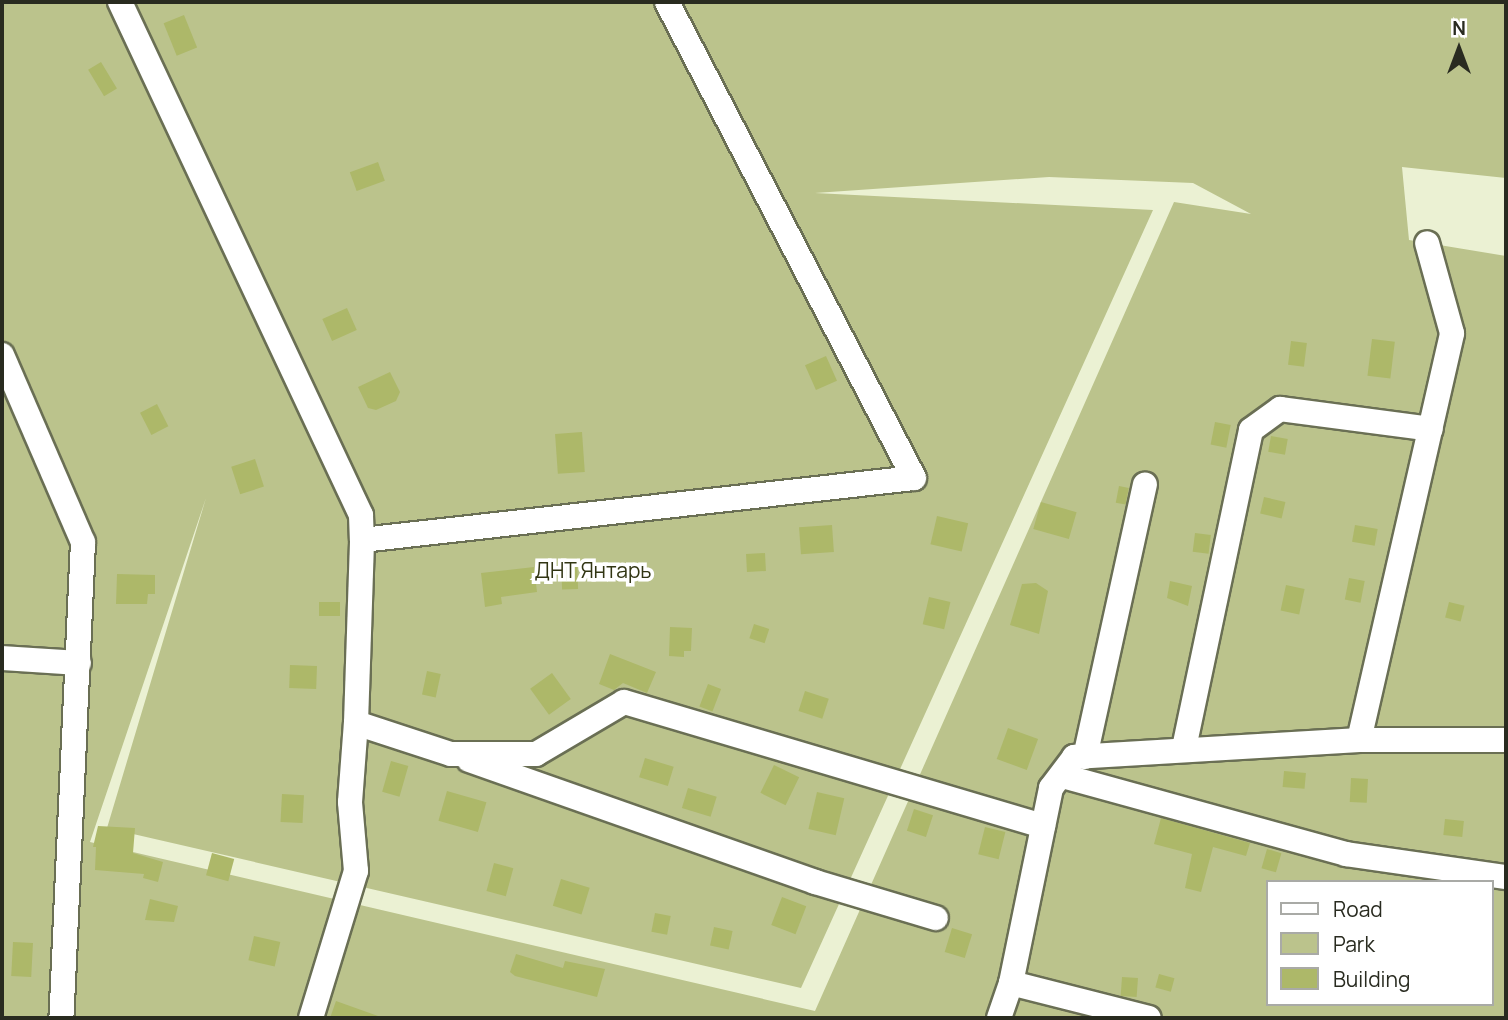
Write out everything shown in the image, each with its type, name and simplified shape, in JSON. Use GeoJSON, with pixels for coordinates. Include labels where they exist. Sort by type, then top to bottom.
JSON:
{"type":"FeatureCollection","features":[{"type":"Feature","properties":{"kind":"lane"},"geometry":{"type":"LineString","coordinates":[[120,2],[361,515],[356,723],[350,802],[356,871],[311,1018]]}},
{"type":"Feature","properties":{"kind":"lane"},"geometry":{"type":"LineString","coordinates":[[362,540],[914,478],[667,2]]}},
{"type":"Feature","properties":{"kind":"lane"},"geometry":{"type":"LineString","coordinates":[[1359,740],[1452,333],[1427,243]]}},
{"type":"Feature","properties":{"kind":"lane"},"geometry":{"type":"LineString","coordinates":[[2,355],[11,397],[83,542],[61,1018]]}},
{"type":"Feature","properties":{"kind":"lane"},"geometry":{"type":"LineString","coordinates":[[1184,748],[1251,430],[1280,409],[1431,429]]}},
{"type":"Feature","properties":{"kind":"lane"},"geometry":{"type":"LineString","coordinates":[[1085,757],[1146,485]]}},
{"type":"Feature","properties":{"kind":"lane"},"geometry":{"type":"LineString","coordinates":[[2,658],[79,663]]}},
{"type":"Feature","properties":{"kind":"lane"},"geometry":{"type":"LineString","coordinates":[[452,754],[537,754],[624,702],[1043,826]]}},
{"type":"Feature","properties":{"kind":"lane"},"geometry":{"type":"LineString","coordinates":[[356,723],[452,754],[815,882],[936,918]]}},
{"type":"Feature","properties":{"kind":"lane"},"geometry":{"type":"LineString","coordinates":[[999,1018],[1011,983],[1051,788],[1063,776],[1074,757],[1184,748],[1359,740],[1506,740]]}},
{"type":"Feature","properties":{"kind":"lane"},"geometry":{"type":"LineString","coordinates":[[1063,776],[1346,854],[1506,877]]}},
{"type":"Feature","properties":{"kind":"lane"},"geometry":{"type":"LineString","coordinates":[[1011,983],[1149,1018]]}},
{"type":"Feature","properties":{"kind":"green space","name":"ДНТ Янтарь"},"geometry":{"type":"Polygon","coordinates":[[[2,2],[1506,2],[1506,178],[1402,167],[1409,240],[1506,256],[1506,1018],[2,1018],[2,2]],[[1049,177],[815,193],[1153,210],[801,988],[107,828],[206,498],[90,842],[815,1011],[1174,202],[1251,214],[1193,183],[1049,177]]]}},
{"type":"Feature","properties":{"kind":"building"},"geometry":{"type":"Polygon","coordinates":[[[184,15],[197,47],[177,56],[164,23],[184,15]]]}},
{"type":"Feature","properties":{"kind":"building"},"geometry":{"type":"Polygon","coordinates":[[[101,62],[117,89],[104,96],[88,70],[101,62]]]}},
{"type":"Feature","properties":{"kind":"building"},"geometry":{"type":"Polygon","coordinates":[[[378,162],[385,181],[357,191],[350,172],[378,162]]]}},
{"type":"Feature","properties":{"kind":"building"},"geometry":{"type":"Polygon","coordinates":[[[347,308],[357,330],[332,341],[322,319],[347,308]]]}},
{"type":"Feature","properties":{"kind":"building"},"geometry":{"type":"Polygon","coordinates":[[[1372,339],[1395,342],[1390,379],[1367,376],[1372,339]]]}},
{"type":"Feature","properties":{"kind":"building"},"geometry":{"type":"Polygon","coordinates":[[[1291,341],[1307,343],[1304,367],[1288,365],[1291,341]]]}},
{"type":"Feature","properties":{"kind":"building"},"geometry":{"type":"Polygon","coordinates":[[[826,356],[837,381],[816,390],[805,365],[826,356]]]}},
{"type":"Feature","properties":{"kind":"building"},"geometry":{"type":"Polygon","coordinates":[[[390,372],[400,392],[396,401],[376,410],[368,408],[358,387],[390,372]]]}},
{"type":"Feature","properties":{"kind":"building"},"geometry":{"type":"Polygon","coordinates":[[[157,404],[168,426],[151,435],[140,413],[157,404]]]}},
{"type":"Feature","properties":{"kind":"building"},"geometry":{"type":"Polygon","coordinates":[[[1215,422],[1231,425],[1226,448],[1211,445],[1215,422]]]}},
{"type":"Feature","properties":{"kind":"building"},"geometry":{"type":"Polygon","coordinates":[[[582,432],[585,472],[558,474],[555,434],[582,432]]]}},
{"type":"Feature","properties":{"kind":"building"},"geometry":{"type":"Polygon","coordinates":[[[1271,436],[1288,439],[1285,455],[1268,452],[1271,436]]]}},
{"type":"Feature","properties":{"kind":"building"},"geometry":{"type":"Polygon","coordinates":[[[255,459],[264,487],[240,494],[231,467],[255,459]]]}},
{"type":"Feature","properties":{"kind":"building"},"geometry":{"type":"Polygon","coordinates":[[[1119,486],[1129,488],[1126,505],[1116,503],[1119,486]]]}},
{"type":"Feature","properties":{"kind":"building"},"geometry":{"type":"Polygon","coordinates":[[[1264,497],[1285,502],[1282,519],[1260,514],[1264,497]]]}},
{"type":"Feature","properties":{"kind":"building"},"geometry":{"type":"Polygon","coordinates":[[[1041,502],[1077,512],[1069,539],[1033,529],[1041,502]]]}},
{"type":"Feature","properties":{"kind":"building"},"geometry":{"type":"Polygon","coordinates":[[[937,516],[968,523],[962,551],[930,544],[937,516]]]}},
{"type":"Feature","properties":{"kind":"building"},"geometry":{"type":"Polygon","coordinates":[[[832,525],[834,552],[801,554],[799,527],[832,525]]]}},
{"type":"Feature","properties":{"kind":"building"},"geometry":{"type":"Polygon","coordinates":[[[1355,525],[1378,529],[1375,546],[1352,542],[1355,525]]]}},
{"type":"Feature","properties":{"kind":"building"},"geometry":{"type":"Polygon","coordinates":[[[1195,533],[1211,535],[1209,554],[1193,552],[1195,533]]]}},
{"type":"Feature","properties":{"kind":"building"},"geometry":{"type":"Polygon","coordinates":[[[765,553],[766,571],[747,572],[746,554],[765,553]]]}},
{"type":"Feature","properties":{"kind":"building"},"geometry":{"type":"Polygon","coordinates":[[[577,558],[578,589],[562,590],[561,559],[577,558]]]}},
{"type":"Feature","properties":{"kind":"building"},"geometry":{"type":"Polygon","coordinates":[[[534,567],[537,592],[501,597],[502,604],[485,607],[481,573],[534,567]]]}},
{"type":"Feature","properties":{"kind":"building"},"geometry":{"type":"Polygon","coordinates":[[[117,574],[155,575],[155,594],[148,594],[147,604],[116,604],[117,574]]]}},
{"type":"Feature","properties":{"kind":"building"},"geometry":{"type":"Polygon","coordinates":[[[1349,578],[1365,581],[1361,603],[1345,600],[1349,578]]]}},
{"type":"Feature","properties":{"kind":"building"},"geometry":{"type":"Polygon","coordinates":[[[1170,581],[1192,586],[1188,606],[1167,598],[1170,581]]]}},
{"type":"Feature","properties":{"kind":"building"},"geometry":{"type":"Polygon","coordinates":[[[1036,583],[1048,591],[1039,634],[1010,625],[1022,584],[1036,583]]]}},
{"type":"Feature","properties":{"kind":"building"},"geometry":{"type":"Polygon","coordinates":[[[1286,585],[1305,589],[1299,614],[1281,610],[1286,585]]]}},
{"type":"Feature","properties":{"kind":"building"},"geometry":{"type":"Polygon","coordinates":[[[929,597],[950,602],[944,629],[923,624],[929,597]]]}},
{"type":"Feature","properties":{"kind":"building"},"geometry":{"type":"Polygon","coordinates":[[[319,602],[340,602],[340,616],[319,616],[319,602]]]}},
{"type":"Feature","properties":{"kind":"building"},"geometry":{"type":"Polygon","coordinates":[[[1449,602],[1465,606],[1461,621],[1445,618],[1449,602]]]}},
{"type":"Feature","properties":{"kind":"building"},"geometry":{"type":"Polygon","coordinates":[[[754,624],[769,629],[765,643],[749,638],[754,624]]]}},
{"type":"Feature","properties":{"kind":"building"},"geometry":{"type":"Polygon","coordinates":[[[670,627],[692,628],[691,651],[684,651],[684,657],[669,656],[670,627]]]}},
{"type":"Feature","properties":{"kind":"building"},"geometry":{"type":"Polygon","coordinates":[[[610,654],[656,672],[647,693],[623,683],[614,690],[599,684],[610,654]]]}},
{"type":"Feature","properties":{"kind":"building"},"geometry":{"type":"Polygon","coordinates":[[[290,665],[317,666],[316,689],[289,688],[290,665]]]}},
{"type":"Feature","properties":{"kind":"building"},"geometry":{"type":"Polygon","coordinates":[[[427,671],[441,674],[436,697],[422,694],[427,671]]]}},
{"type":"Feature","properties":{"kind":"building"},"geometry":{"type":"Polygon","coordinates":[[[552,673],[571,699],[549,715],[530,689],[552,673]]]}},
{"type":"Feature","properties":{"kind":"building"},"geometry":{"type":"Polygon","coordinates":[[[708,684],[721,689],[712,711],[699,706],[708,684]]]}},
{"type":"Feature","properties":{"kind":"building"},"geometry":{"type":"Polygon","coordinates":[[[805,691],[829,699],[822,719],[799,711],[805,691]]]}},
{"type":"Feature","properties":{"kind":"building"},"geometry":{"type":"Polygon","coordinates":[[[1008,728],[1038,739],[1027,770],[997,759],[1008,728]]]}},
{"type":"Feature","properties":{"kind":"building"},"geometry":{"type":"Polygon","coordinates":[[[645,758],[674,767],[668,786],[639,777],[645,758]]]}},
{"type":"Feature","properties":{"kind":"building"},"geometry":{"type":"Polygon","coordinates":[[[391,761],[408,766],[399,797],[382,792],[391,761]]]}},
{"type":"Feature","properties":{"kind":"building"},"geometry":{"type":"Polygon","coordinates":[[[774,765],[799,777],[786,805],[760,793],[774,765]]]}},
{"type":"Feature","properties":{"kind":"building"},"geometry":{"type":"Polygon","coordinates":[[[1284,771],[1306,773],[1305,789],[1283,787],[1284,771]]]}},
{"type":"Feature","properties":{"kind":"building"},"geometry":{"type":"Polygon","coordinates":[[[1351,778],[1368,779],[1367,803],[1350,802],[1351,778]]]}},
{"type":"Feature","properties":{"kind":"building"},"geometry":{"type":"Polygon","coordinates":[[[688,788],[717,797],[711,817],[682,808],[688,788]]]}},
{"type":"Feature","properties":{"kind":"building"},"geometry":{"type":"Polygon","coordinates":[[[447,791],[486,802],[478,832],[438,821],[447,791]]]}},
{"type":"Feature","properties":{"kind":"building"},"geometry":{"type":"Polygon","coordinates":[[[817,792],[844,798],[836,835],[808,829],[817,792]]]}},
{"type":"Feature","properties":{"kind":"building"},"geometry":{"type":"Polygon","coordinates":[[[282,794],[304,795],[303,823],[281,822],[282,794]]]}},
{"type":"Feature","properties":{"kind":"building"},"geometry":{"type":"Polygon","coordinates":[[[914,809],[933,815],[926,837],[907,831],[914,809]]]}},
{"type":"Feature","properties":{"kind":"building"},"geometry":{"type":"Polygon","coordinates":[[[1161,818],[1250,843],[1246,856],[1213,847],[1201,892],[1185,888],[1192,854],[1154,844],[1161,818]]]}},
{"type":"Feature","properties":{"kind":"building"},"geometry":{"type":"Polygon","coordinates":[[[1445,819],[1464,821],[1462,837],[1443,835],[1445,819]]]}},
{"type":"Feature","properties":{"kind":"building"},"geometry":{"type":"Polygon","coordinates":[[[98,826],[135,828],[133,853],[163,862],[158,882],[143,878],[144,874],[95,870],[96,847],[93,847],[98,826]]]}},
{"type":"Feature","properties":{"kind":"building"},"geometry":{"type":"Polygon","coordinates":[[[985,827],[1005,832],[999,859],[978,854],[985,827]]]}},
{"type":"Feature","properties":{"kind":"building"},"geometry":{"type":"Polygon","coordinates":[[[1267,849],[1281,853],[1276,872],[1261,868],[1267,849]]]}},
{"type":"Feature","properties":{"kind":"building"},"geometry":{"type":"Polygon","coordinates":[[[212,853],[234,859],[228,881],[206,875],[212,853]]]}},
{"type":"Feature","properties":{"kind":"building"},"geometry":{"type":"Polygon","coordinates":[[[494,863],[513,868],[506,896],[486,891],[494,863]]]}},
{"type":"Feature","properties":{"kind":"building"},"geometry":{"type":"Polygon","coordinates":[[[561,879],[590,888],[582,915],[553,906],[561,879]]]}},
{"type":"Feature","properties":{"kind":"building"},"geometry":{"type":"Polygon","coordinates":[[[782,897],[806,906],[796,934],[771,925],[782,897]]]}},
{"type":"Feature","properties":{"kind":"building"},"geometry":{"type":"Polygon","coordinates":[[[150,899],[178,906],[174,922],[145,920],[150,899]]]}},
{"type":"Feature","properties":{"kind":"building"},"geometry":{"type":"Polygon","coordinates":[[[655,913],[671,916],[667,935],[651,932],[655,913]]]}},
{"type":"Feature","properties":{"kind":"building"},"geometry":{"type":"Polygon","coordinates":[[[714,927],[733,931],[729,950],[710,946],[714,927]]]}},
{"type":"Feature","properties":{"kind":"building"},"geometry":{"type":"Polygon","coordinates":[[[952,928],[972,934],[965,958],[945,952],[952,928]]]}},
{"type":"Feature","properties":{"kind":"building"},"geometry":{"type":"Polygon","coordinates":[[[254,936],[280,942],[275,966],[248,960],[254,936]]]}},
{"type":"Feature","properties":{"kind":"building"},"geometry":{"type":"Polygon","coordinates":[[[13,942],[33,943],[31,977],[11,976],[13,942]]]}},
{"type":"Feature","properties":{"kind":"building"},"geometry":{"type":"Polygon","coordinates":[[[516,954],[563,968],[565,961],[605,969],[597,997],[515,976],[510,972],[516,954]]]}},
{"type":"Feature","properties":{"kind":"building"},"geometry":{"type":"Polygon","coordinates":[[[1159,974],[1174,978],[1171,992],[1155,988],[1159,974]]]}},
{"type":"Feature","properties":{"kind":"building"},"geometry":{"type":"Polygon","coordinates":[[[1122,977],[1138,978],[1137,997],[1121,996],[1122,977]]]}},
{"type":"Feature","properties":{"kind":"building"},"geometry":{"type":"Polygon","coordinates":[[[336,1001],[378,1016],[378,1018],[330,1018],[336,1001]]]}}]}
